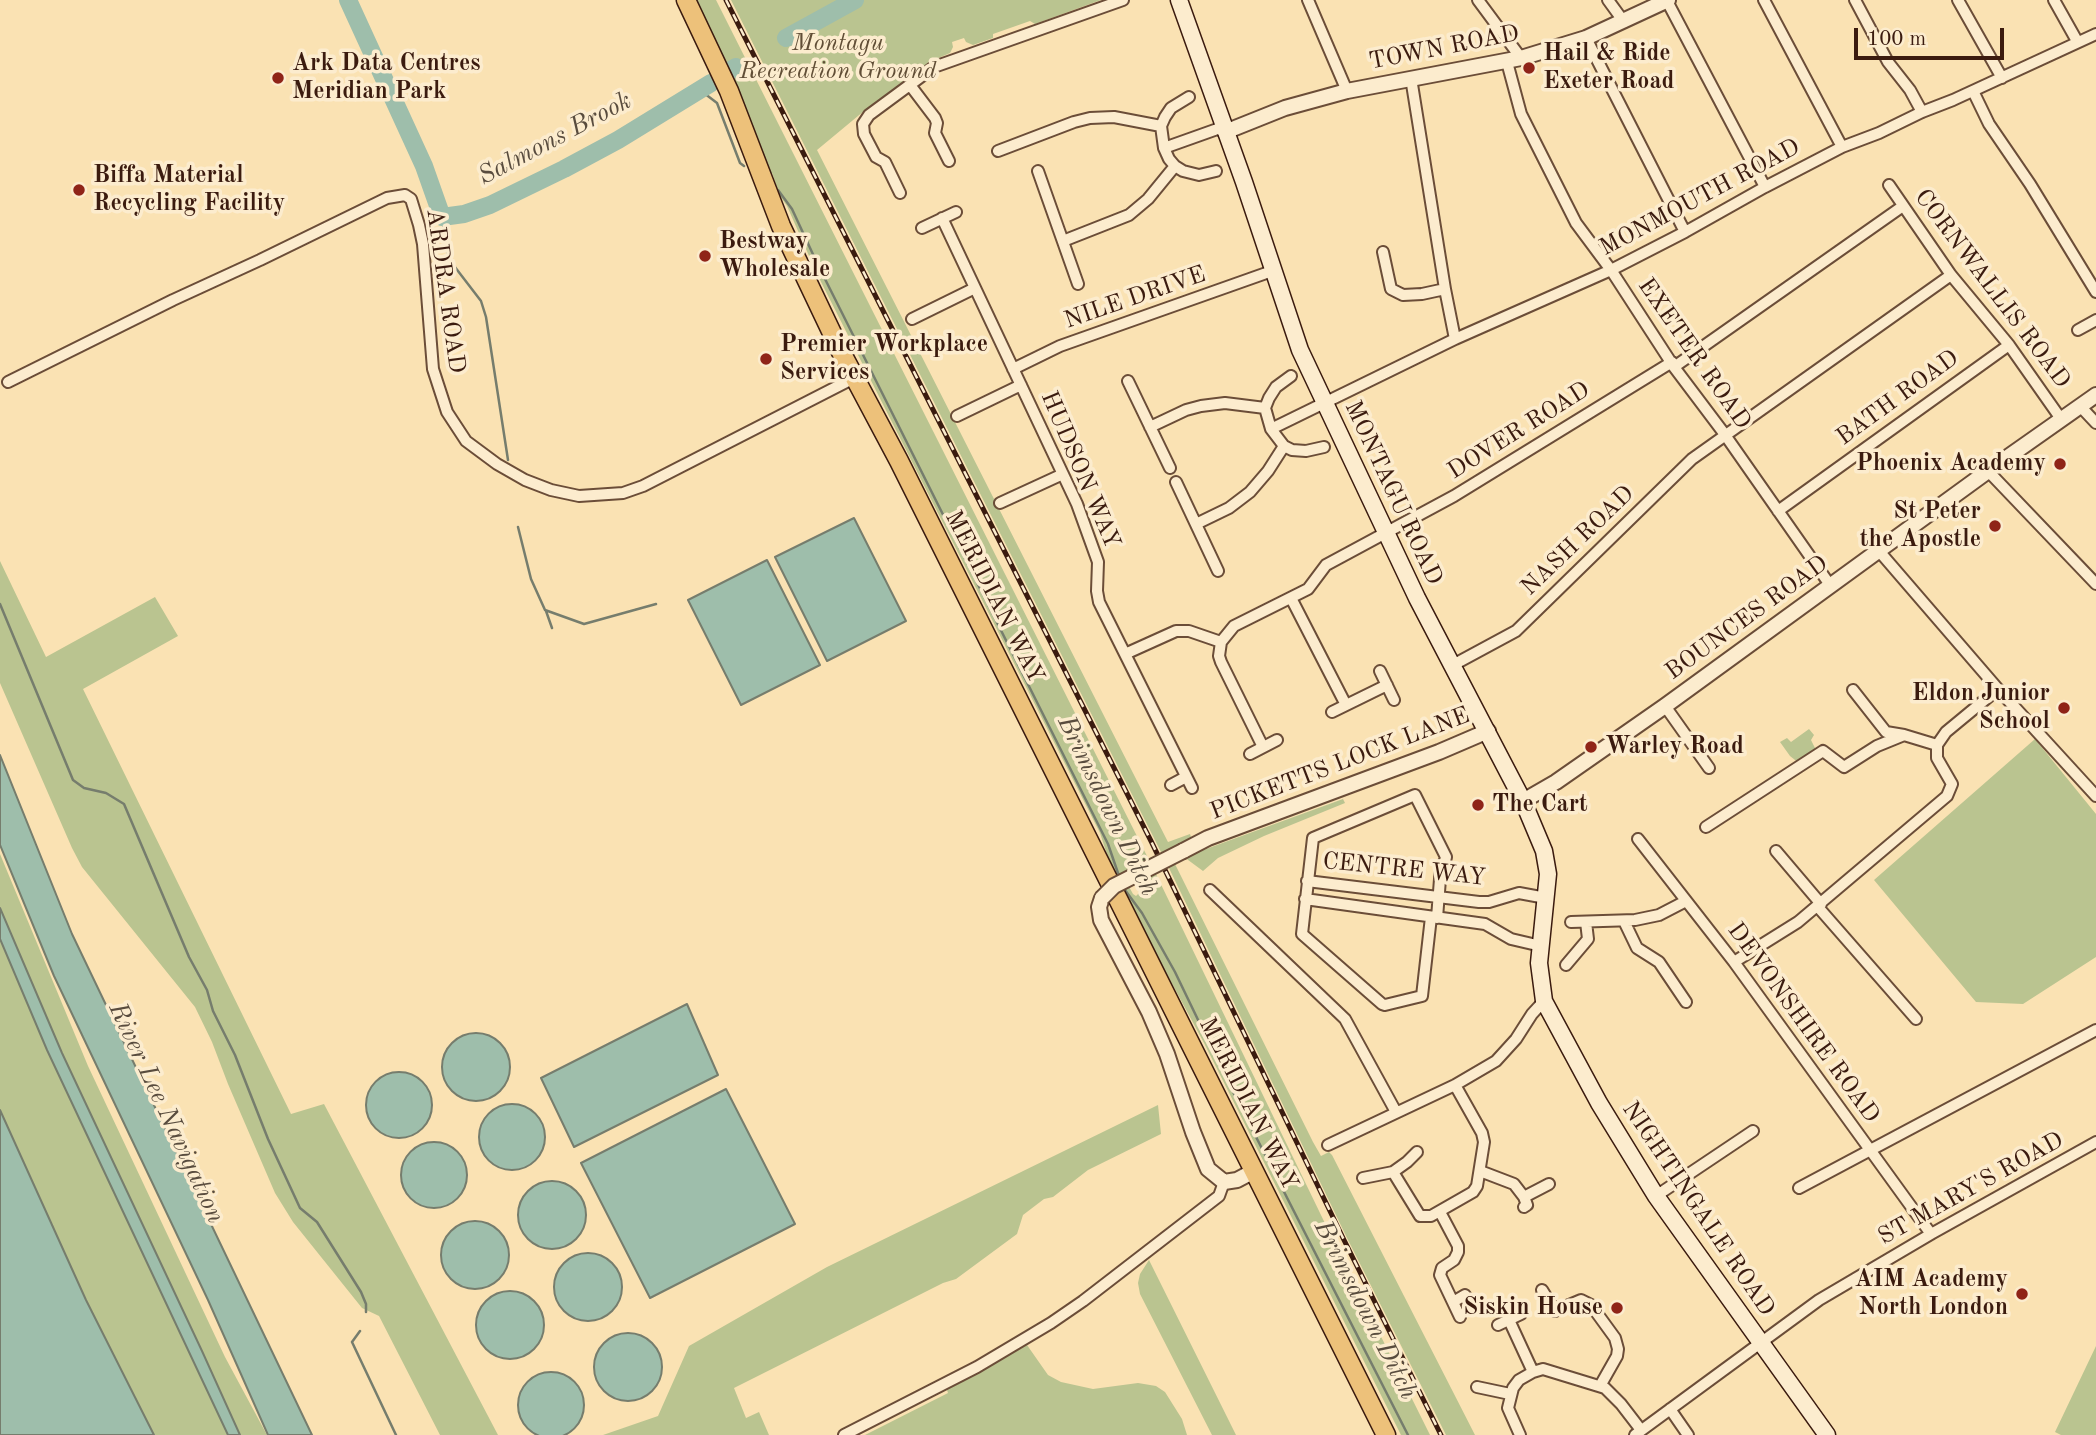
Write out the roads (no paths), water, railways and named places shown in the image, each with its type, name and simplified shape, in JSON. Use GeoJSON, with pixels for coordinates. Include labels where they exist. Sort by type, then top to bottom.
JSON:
{"type":"FeatureCollection","features":[{"type":"Feature","properties":{"kind":"main road","name":"MERIDIAN WAY"},"geometry":{"type":"LineString","coordinates":[[686,0],[729,91],[782,226],[854,378],[899,461],[1386,1435]]}},
{"type":"Feature","properties":{"kind":"main road","name":"MONTAGU ROAD"},"geometry":{"type":"LineString","coordinates":[[1179,0],[1300,349],[1417,598],[1488,731],[1523,801],[1544,851],[1548,874],[1540,976],[1544,1001]]}},
{"type":"Feature","properties":{"kind":"main road","name":"NIGHTINGALE ROAD"},"geometry":{"type":"LineString","coordinates":[[1544,1001],[1586,1081],[1656,1196],[1827,1435]]}},
{"type":"Feature","properties":{"kind":"street"},"geometry":{"type":"LineString","coordinates":[[900,193],[885,162],[876,157],[864,134],[863,124],[869,115],[934,67],[1123,0]]}},
{"type":"Feature","properties":{"kind":"street"},"geometry":{"type":"LineString","coordinates":[[1308,0],[1347,91]]}},
{"type":"Feature","properties":{"kind":"street"},"geometry":{"type":"LineString","coordinates":[[1478,0],[1514,60]]}},
{"type":"Feature","properties":{"kind":"street"},"geometry":{"type":"LineString","coordinates":[[1608,0],[1624,22]]}},
{"type":"Feature","properties":{"kind":"street"},"geometry":{"type":"LineString","coordinates":[[1668,0],[1765,187]]}},
{"type":"Feature","properties":{"kind":"street","name":"TOWN ROAD"},"geometry":{"type":"LineString","coordinates":[[1224,129],[1285,107],[1347,91],[1514,60],[1586,37],[1668,0]]}},
{"type":"Feature","properties":{"kind":"street"},"geometry":{"type":"LineString","coordinates":[[1764,0],[1842,147]]}},
{"type":"Feature","properties":{"kind":"street"},"geometry":{"type":"LineString","coordinates":[[1855,0],[1888,62],[1910,90],[1922,112]]}},
{"type":"Feature","properties":{"kind":"street"},"geometry":{"type":"LineString","coordinates":[[1958,0],[2001,78]]}},
{"type":"Feature","properties":{"kind":"street"},"geometry":{"type":"LineString","coordinates":[[2054,0],[2077,41]]}},
{"type":"Feature","properties":{"kind":"street","name":"MONMOUTH ROAD"},"geometry":{"type":"LineString","coordinates":[[1271,429],[1455,339],[1611,270],[1842,147],[1879,133],[2096,34]]}},
{"type":"Feature","properties":{"kind":"street"},"geometry":{"type":"LineString","coordinates":[[1586,37],[1685,232]]}},
{"type":"Feature","properties":{"kind":"street"},"geometry":{"type":"LineString","coordinates":[[959,43],[964,56]]}},
{"type":"Feature","properties":{"kind":"street","name":"EXETER ROAD"},"geometry":{"type":"LineString","coordinates":[[1514,60],[1521,114],[1576,223],[1830,585]]}},
{"type":"Feature","properties":{"kind":"street"},"geometry":{"type":"LineString","coordinates":[[1411,78],[1455,339]]}},
{"type":"Feature","properties":{"kind":"street"},"geometry":{"type":"LineString","coordinates":[[910,85],[935,118],[935,133],[949,161]]}},
{"type":"Feature","properties":{"kind":"street"},"geometry":{"type":"LineString","coordinates":[[1973,90],[1989,124],[2030,184],[2096,292]]}},
{"type":"Feature","properties":{"kind":"street"},"geometry":{"type":"LineString","coordinates":[[1189,97],[1171,108],[1161,126],[1164,148],[1175,166],[1190,173],[1199,175],[1216,171]]}},
{"type":"Feature","properties":{"kind":"street"},"geometry":{"type":"LineString","coordinates":[[998,151],[1090,118],[1114,117],[1161,126]]}},
{"type":"Feature","properties":{"kind":"street"},"geometry":{"type":"LineString","coordinates":[[1164,148],[1224,129]]}},
{"type":"Feature","properties":{"kind":"street"},"geometry":{"type":"LineString","coordinates":[[1063,241],[1129,215],[1148,199],[1175,166]]}},
{"type":"Feature","properties":{"kind":"street"},"geometry":{"type":"LineString","coordinates":[[1038,171],[1078,284]]}},
{"type":"Feature","properties":{"kind":"street","name":"CORNWALLIS ROAD"},"geometry":{"type":"LineString","coordinates":[[1889,185],[1951,275],[2009,345],[2061,419]]}},
{"type":"Feature","properties":{"kind":"street","name":"ARDRA ROAD"},"geometry":{"type":"LineString","coordinates":[[8,382],[387,198],[405,195],[415,207],[421,234],[431,354],[438,390],[447,412],[466,441],[524,480],[579,496],[622,493],[643,486],[854,378]]}},
{"type":"Feature","properties":{"kind":"street","name":"DOVER ROAD"},"geometry":{"type":"LineString","coordinates":[[1221,642],[1234,626],[1308,589],[1324,567],[1454,496],[1673,364],[1903,205]]}},
{"type":"Feature","properties":{"kind":"street"},"geometry":{"type":"LineString","coordinates":[[922,228],[956,212]]}},
{"type":"Feature","properties":{"kind":"street","name":"HUDSON WAY"},"geometry":{"type":"LineString","coordinates":[[942,218],[1077,504],[1098,562],[1097,596],[1192,788]]}},
{"type":"Feature","properties":{"kind":"street"},"geometry":{"type":"LineString","coordinates":[[1383,252],[1391,289],[1403,295],[1445,289]]}},
{"type":"Feature","properties":{"kind":"street","name":"NILE DRIVE"},"geometry":{"type":"LineString","coordinates":[[1013,369],[1060,346],[1272,271]]}},
{"type":"Feature","properties":{"kind":"street","name":"NASH ROAD"},"geometry":{"type":"LineString","coordinates":[[1453,665],[1516,631],[1692,459],[1951,275]]}},
{"type":"Feature","properties":{"kind":"street"},"geometry":{"type":"LineString","coordinates":[[912,319],[975,288]]}},
{"type":"Feature","properties":{"kind":"street"},"geometry":{"type":"LineString","coordinates":[[2078,330],[2096,320]]}},
{"type":"Feature","properties":{"kind":"street","name":"BATH ROAD"},"geometry":{"type":"LineString","coordinates":[[1778,511],[2009,345]]}},
{"type":"Feature","properties":{"kind":"street"},"geometry":{"type":"LineString","coordinates":[[1291,376],[1276,387],[1265,408],[1271,429],[1284,446],[1292,450],[1306,452],[1324,447]]}},
{"type":"Feature","properties":{"kind":"street"},"geometry":{"type":"LineString","coordinates":[[1128,381],[1170,468]]}},
{"type":"Feature","properties":{"kind":"street"},"geometry":{"type":"LineString","coordinates":[[957,416],[1021,385]]}},
{"type":"Feature","properties":{"kind":"street","name":"BOUNCES ROAD"},"geometry":{"type":"LineString","coordinates":[[1523,801],[1556,782],[1665,706],[2096,395]]}},
{"type":"Feature","properties":{"kind":"street"},"geometry":{"type":"LineString","coordinates":[[1150,427],[1201,406],[1225,403],[1265,408]]}},
{"type":"Feature","properties":{"kind":"street"},"geometry":{"type":"LineString","coordinates":[[2080,406],[2096,423]]}},
{"type":"Feature","properties":{"kind":"street"},"geometry":{"type":"LineString","coordinates":[[1196,524],[1229,508],[1250,492],[1284,446]]}},
{"type":"Feature","properties":{"kind":"street"},"geometry":{"type":"LineString","coordinates":[[1988,471],[2096,584]]}},
{"type":"Feature","properties":{"kind":"street"},"geometry":{"type":"LineString","coordinates":[[1000,503],[1063,474]]}},
{"type":"Feature","properties":{"kind":"street"},"geometry":{"type":"LineString","coordinates":[[1176,482],[1218,571]]}},
{"type":"Feature","properties":{"kind":"street"},"geometry":{"type":"LineString","coordinates":[[1879,551],[1998,689],[2096,796]]}},
{"type":"Feature","properties":{"kind":"street"},"geometry":{"type":"LineString","coordinates":[[1292,597],[1346,705]]}},
{"type":"Feature","properties":{"kind":"street"},"geometry":{"type":"LineString","coordinates":[[1125,654],[1176,631],[1189,631],[1221,642],[1221,662],[1263,747]]}},
{"type":"Feature","properties":{"kind":"street"},"geometry":{"type":"LineString","coordinates":[[1380,671],[1394,700]]}},
{"type":"Feature","properties":{"kind":"street"},"geometry":{"type":"LineString","coordinates":[[1332,712],[1387,685]]}},
{"type":"Feature","properties":{"kind":"street"},"geometry":{"type":"LineString","coordinates":[[1734,962],[1798,922],[1947,796],[1952,784],[1937,758],[1937,745],[1946,733],[1998,689]]}},
{"type":"Feature","properties":{"kind":"street"},"geometry":{"type":"LineString","coordinates":[[1853,690],[1886,732],[1937,745]]}},
{"type":"Feature","properties":{"kind":"street"},"geometry":{"type":"LineString","coordinates":[[1665,706],[1709,768]]}},
{"type":"Feature","properties":{"kind":"street","name":"PICKETTS LOCK LANE"},"geometry":{"type":"LineString","coordinates":[[1224,1182],[1208,1169],[1149,1012],[1101,920],[1099,907],[1102,898],[1114,886],[1208,838],[1488,731]]}},
{"type":"Feature","properties":{"kind":"street"},"geometry":{"type":"LineString","coordinates":[[1706,827],[1823,751],[1844,767],[1877,746],[1904,735]]}},
{"type":"Feature","properties":{"kind":"street"},"geometry":{"type":"LineString","coordinates":[[1250,754],[1277,740]]}},
{"type":"Feature","properties":{"kind":"street"},"geometry":{"type":"LineString","coordinates":[[1171,785],[1186,777]]}},
{"type":"Feature","properties":{"kind":"street"},"geometry":{"type":"LineString","coordinates":[[1305,899],[1302,934],[1385,1005],[1422,996],[1439,896],[1441,866],[1445,861],[1444,852],[1415,795],[1313,838],[1307,881]]}},
{"type":"Feature","properties":{"kind":"street","name":"DEVONSHIRE ROAD"},"geometry":{"type":"LineString","coordinates":[[1638,839],[1734,962],[1931,1234]]}},
{"type":"Feature","properties":{"kind":"street"},"geometry":{"type":"LineString","coordinates":[[1776,850],[1916,1019]]}},
{"type":"Feature","properties":{"kind":"street","name":"CENTRE WAY"},"geometry":{"type":"LineString","coordinates":[[1541,946],[1511,939],[1485,924],[1305,899],[1307,881],[1479,902],[1489,902],[1519,893],[1546,898]]}},
{"type":"Feature","properties":{"kind":"street"},"geometry":{"type":"LineString","coordinates":[[1210,890],[1345,1019],[1396,1112]]}},
{"type":"Feature","properties":{"kind":"street"},"geometry":{"type":"LineString","coordinates":[[1571,922],[1624,921],[1659,915],[1686,901]]}},
{"type":"Feature","properties":{"kind":"street"},"geometry":{"type":"LineString","coordinates":[[1624,921],[1637,948],[1658,962],[1686,1002]]}},
{"type":"Feature","properties":{"kind":"street"},"geometry":{"type":"LineString","coordinates":[[1566,965],[1588,939],[1586,922]]}},
{"type":"Feature","properties":{"kind":"street"},"geometry":{"type":"LineString","coordinates":[[1328,1145],[1455,1085],[1496,1061],[1516,1040],[1544,1001]]}},
{"type":"Feature","properties":{"kind":"street"},"geometry":{"type":"LineString","coordinates":[[1799,1188],[2096,1030]]}},
{"type":"Feature","properties":{"kind":"street"},"geometry":{"type":"LineString","coordinates":[[1393,1172],[1420,1216],[1431,1216],[1440,1212],[1474,1192],[1484,1151],[1482,1133],[1455,1085]]}},
{"type":"Feature","properties":{"kind":"street"},"geometry":{"type":"LineString","coordinates":[[1656,1196],[1753,1131]]}},
{"type":"Feature","properties":{"kind":"street","name":"ST MARY'S ROAD"},"geometry":{"type":"LineString","coordinates":[[1638,1432],[1819,1300],[2096,1142]]}},
{"type":"Feature","properties":{"kind":"street"},"geometry":{"type":"LineString","coordinates":[[1363,1178],[1393,1172],[1417,1152]]}},
{"type":"Feature","properties":{"kind":"street"},"geometry":{"type":"LineString","coordinates":[[844,1435],[978,1367],[1051,1323],[1219,1196],[1224,1182],[1237,1180],[1254,1171]]}},
{"type":"Feature","properties":{"kind":"street"},"geometry":{"type":"LineString","coordinates":[[1480,1171],[1514,1184],[1524,1202],[1549,1184]]}},
{"type":"Feature","properties":{"kind":"street"},"geometry":{"type":"LineString","coordinates":[[1440,1212],[1458,1246],[1457,1256],[1440,1271],[1460,1317]]}},
{"type":"Feature","properties":{"kind":"street"},"geometry":{"type":"LineString","coordinates":[[1542,1290],[1555,1311],[1581,1300],[1591,1305],[1615,1338],[1617,1356],[1600,1386]]}},
{"type":"Feature","properties":{"kind":"street"},"geometry":{"type":"LineString","coordinates":[[1453,1302],[1465,1295]]}},
{"type":"Feature","properties":{"kind":"street"},"geometry":{"type":"LineString","coordinates":[[1498,1325],[1521,1314]]}},
{"type":"Feature","properties":{"kind":"street"},"geometry":{"type":"LineString","coordinates":[[1509,1320],[1533,1372]]}},
{"type":"Feature","properties":{"kind":"street"},"geometry":{"type":"LineString","coordinates":[[1520,1435],[1508,1411],[1510,1394],[1515,1384],[1543,1369],[1600,1386],[1621,1404],[1638,1432]]}},
{"type":"Feature","properties":{"kind":"street"},"geometry":{"type":"LineString","coordinates":[[1477,1387],[1510,1394]]}},
{"type":"Feature","properties":{"kind":"street"},"geometry":{"type":"LineString","coordinates":[[1670,1409],[1688,1435]]}},
{"type":"Feature","properties":{"kind":"waterway","name":"Salmons Brook"},"geometry":{"type":"LineString","coordinates":[[348,0],[424,166],[442,217],[464,214],[490,205],[564,169],[618,140],[711,83]]}},
{"type":"Feature","properties":{"kind":"waterway","name":"Salmons Brook"},"geometry":{"type":"LineString","coordinates":[[786,38],[855,0]]}},
{"type":"Feature","properties":{"kind":"waterway","name":"Salmons Brook"},"geometry":{"type":"LineString","coordinates":[[731,70],[736,67]]}},
{"type":"Feature","properties":{"kind":"waterway","name":"Brimsdown Ditch"},"geometry":{"type":"LineString","coordinates":[[700,90],[717,103],[740,163],[744,166]]}},
{"type":"Feature","properties":{"kind":"waterway","name":"Brimsdown Ditch"},"geometry":{"type":"LineString","coordinates":[[778,190],[792,209],[1108,844],[1119,876]]}},
{"type":"Feature","properties":{"kind":"waterway"},"geometry":{"type":"LineString","coordinates":[[442,217],[448,258],[481,301],[486,317],[508,460]]}},
{"type":"Feature","properties":{"kind":"waterway"},"geometry":{"type":"LineString","coordinates":[[518,527],[531,579],[545,610],[584,624],[656,604]]}},
{"type":"Feature","properties":{"kind":"waterway"},"geometry":{"type":"LineString","coordinates":[[0,604],[73,780],[84,788],[106,793],[124,804],[300,1208],[317,1222],[361,1292],[366,1312]]}},
{"type":"Feature","properties":{"kind":"waterway"},"geometry":{"type":"LineString","coordinates":[[546,611],[552,628]]}},
{"type":"Feature","properties":{"kind":"waterway","name":"Brimsdown Ditch"},"geometry":{"type":"LineString","coordinates":[[1122,886],[1142,913],[1175,972],[1408,1435]]}},
{"type":"Feature","properties":{"kind":"waterway"},"geometry":{"type":"LineString","coordinates":[[360,1331],[352,1342],[396,1435]]}},
{"type":"Feature","properties":{"kind":"railway"},"geometry":{"type":"LineString","coordinates":[[726,0],[1151,841],[1441,1435]]}},
{"type":"Feature","properties":{"kind":"place","name":"Hail & Ride Exeter Road"},"geometry":{"type":"Point","coordinates":[1529,68]}},
{"type":"Feature","properties":{"kind":"place","name":"Ark Data Centres Meridian Park"},"geometry":{"type":"Point","coordinates":[278,78]}},
{"type":"Feature","properties":{"kind":"place","name":"Biffa Material Recycling Facility"},"geometry":{"type":"Point","coordinates":[79,190]}},
{"type":"Feature","properties":{"kind":"place","name":"Bestway Wholesale"},"geometry":{"type":"Point","coordinates":[705,256]}},
{"type":"Feature","properties":{"kind":"place","name":"Premier Workplace Services"},"geometry":{"type":"Point","coordinates":[766,359]}},
{"type":"Feature","properties":{"kind":"place","name":"Phoenix Academy"},"geometry":{"type":"Point","coordinates":[2060,464]}},
{"type":"Feature","properties":{"kind":"place","name":"St Peter the Apostle"},"geometry":{"type":"Point","coordinates":[1995,526]}},
{"type":"Feature","properties":{"kind":"place","name":"Eldon Junior School"},"geometry":{"type":"Point","coordinates":[2064,708]}},
{"type":"Feature","properties":{"kind":"place","name":"Warley Road"},"geometry":{"type":"Point","coordinates":[1591,747]}},
{"type":"Feature","properties":{"kind":"place","name":"The Cart"},"geometry":{"type":"Point","coordinates":[1478,805]}},
{"type":"Feature","properties":{"kind":"place","name":"AIM Academy North London"},"geometry":{"type":"Point","coordinates":[2022,1294]}},
{"type":"Feature","properties":{"kind":"place","name":"Siskin House"},"geometry":{"type":"Point","coordinates":[1617,1308]}},
{"type":"Feature","properties":{"kind":"park label","name":"Montagu Recreation Ground"},"geometry":{"type":"Point","coordinates":[838,58]}},
{"type":"Feature","properties":{"kind":"water label","name":"River Lee Navigation"},"geometry":{"type":"Point","coordinates":[166,1113]}}]}
